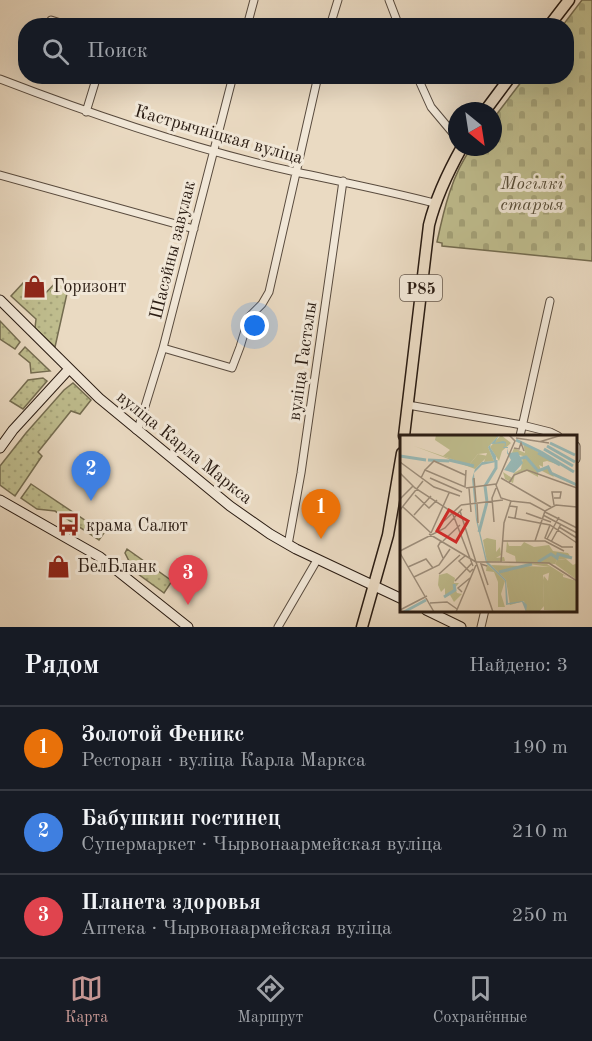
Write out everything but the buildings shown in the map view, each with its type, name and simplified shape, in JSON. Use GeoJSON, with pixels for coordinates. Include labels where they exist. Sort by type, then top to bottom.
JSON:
{"type":"FeatureCollection","features":[{"type":"Feature","properties":{"kind":"main road"},"geometry":{"type":"LineString","coordinates":[[555,18],[568,0]]}},
{"type":"Feature","properties":{"kind":"main road"},"geometry":{"type":"LineString","coordinates":[[492,102],[505,84]]}},
{"type":"Feature","properties":{"kind":"main road","name":"Р85"},"geometry":{"type":"LineString","coordinates":[[404,435],[425,249],[434,203],[457,156]]}},
{"type":"Feature","properties":{"kind":"main road"},"geometry":{"type":"LineString","coordinates":[[362,627],[399,488]]}},
{"type":"Feature","properties":{"kind":"street"},"geometry":{"type":"LineString","coordinates":[[249,18],[254,0]]}},
{"type":"Feature","properties":{"kind":"street"},"geometry":{"type":"LineString","coordinates":[[332,18],[338,0]]}},
{"type":"Feature","properties":{"kind":"street"},"geometry":{"type":"LineString","coordinates":[[389,0],[396,18]]}},
{"type":"Feature","properties":{"kind":"street","name":"Кастрычніцкая вуліца"},"geometry":{"type":"LineString","coordinates":[[0,79],[86,112],[213,150],[296,172],[434,203]]}},
{"type":"Feature","properties":{"kind":"street"},"geometry":{"type":"LineString","coordinates":[[86,112],[95,84]]}},
{"type":"Feature","properties":{"kind":"street","name":"Шасэйны завулак"},"geometry":{"type":"LineString","coordinates":[[136,430],[140,426],[163,348],[231,84]]}},
{"type":"Feature","properties":{"kind":"street"},"geometry":{"type":"LineString","coordinates":[[163,348],[232,368],[249,317],[262,304],[268,292],[316,84]]}},
{"type":"Feature","properties":{"kind":"street"},"geometry":{"type":"LineString","coordinates":[[421,84],[431,107],[448,127]]}},
{"type":"Feature","properties":{"kind":"street"},"geometry":{"type":"LineString","coordinates":[[0,175],[194,229]]}},
{"type":"Feature","properties":{"kind":"street","name":"вуліца Гастэлы"},"geometry":{"type":"LineString","coordinates":[[288,545],[301,474],[343,181]]}},
{"type":"Feature","properties":{"kind":"street","name":"вуліца Карла Маркса"},"geometry":{"type":"LineString","coordinates":[[0,300],[69,369],[136,430],[230,507],[288,545],[400,598]]}},
{"type":"Feature","properties":{"kind":"street"},"geometry":{"type":"LineString","coordinates":[[520,435],[550,301]]}},
{"type":"Feature","properties":{"kind":"street"},"geometry":{"type":"LineString","coordinates":[[0,448],[13,430],[69,369]]}},
{"type":"Feature","properties":{"kind":"street"},"geometry":{"type":"LineString","coordinates":[[408,405],[522,425],[556,435]]}},
{"type":"Feature","properties":{"kind":"street"},"geometry":{"type":"LineString","coordinates":[[1,502],[99,557],[188,627]]}},
{"type":"Feature","properties":{"kind":"street"},"geometry":{"type":"LineString","coordinates":[[278,627],[317,560]]}},
{"type":"Feature","properties":{"kind":"street"},"geometry":{"type":"LineString","coordinates":[[430,612],[461,627]]}},
{"type":"Feature","properties":{"kind":"street"},"geometry":{"type":"LineString","coordinates":[[481,627],[485,612]]}},
{"type":"Feature","properties":{"kind":"green space","name":"Могілкі старыя"},"geometry":{"type":"Polygon","coordinates":[[[582,0],[592,0],[592,261],[442,246],[442,243],[437,242],[450,192],[459,169],[466,156],[502,156],[502,107],[520,84],[574,84],[574,18],[568,18],[582,0]]]}},
{"type":"Feature","properties":{"kind":"green space"},"geometry":{"type":"Polygon","coordinates":[[[59,279],[68,289],[55,347],[35,328],[36,319],[11,296],[23,283],[41,298],[59,279]]]}},
{"type":"Feature","properties":{"kind":"green space"},"geometry":{"type":"Polygon","coordinates":[[[0,321],[20,342],[15,349],[0,339],[0,321]]]}},
{"type":"Feature","properties":{"kind":"green space"},"geometry":{"type":"Polygon","coordinates":[[[25,347],[50,371],[31,373],[30,363],[19,354],[25,347]]]}},
{"type":"Feature","properties":{"kind":"green space"},"geometry":{"type":"Polygon","coordinates":[[[43,378],[47,381],[23,409],[10,401],[28,380],[43,378]]]}},
{"type":"Feature","properties":{"kind":"green space"},"geometry":{"type":"Polygon","coordinates":[[[73,383],[91,400],[80,414],[71,411],[38,452],[42,456],[15,496],[0,485],[0,466],[26,433],[73,383]]]}},
{"type":"Feature","properties":{"kind":"green space"},"geometry":{"type":"Polygon","coordinates":[[[31,484],[104,533],[99,540],[55,511],[37,509],[21,498],[31,484]]]}},
{"type":"Feature","properties":{"kind":"green space"},"geometry":{"type":"Polygon","coordinates":[[[127,549],[172,581],[164,593],[134,571],[125,553],[127,549]]]}},
{"type":"Feature","properties":{"kind":"place","name":"Горизонт"},"geometry":{"type":"Point","coordinates":[35,286]}},
{"type":"Feature","properties":{"kind":"place","name":"Бабушкин гостинец"},"geometry":{"type":"Point","coordinates":[91,501]}},
{"type":"Feature","properties":{"kind":"place","name":"крама Салют"},"geometry":{"type":"Point","coordinates":[68,525]}},
{"type":"Feature","properties":{"kind":"place","name":"Золотой Феникс"},"geometry":{"type":"Point","coordinates":[321,539]}},
{"type":"Feature","properties":{"kind":"place","name":"БелБланк"},"geometry":{"type":"Point","coordinates":[59,566]}},
{"type":"Feature","properties":{"kind":"place","name":"Планета здоровья"},"geometry":{"type":"Point","coordinates":[188,605]}}]}
